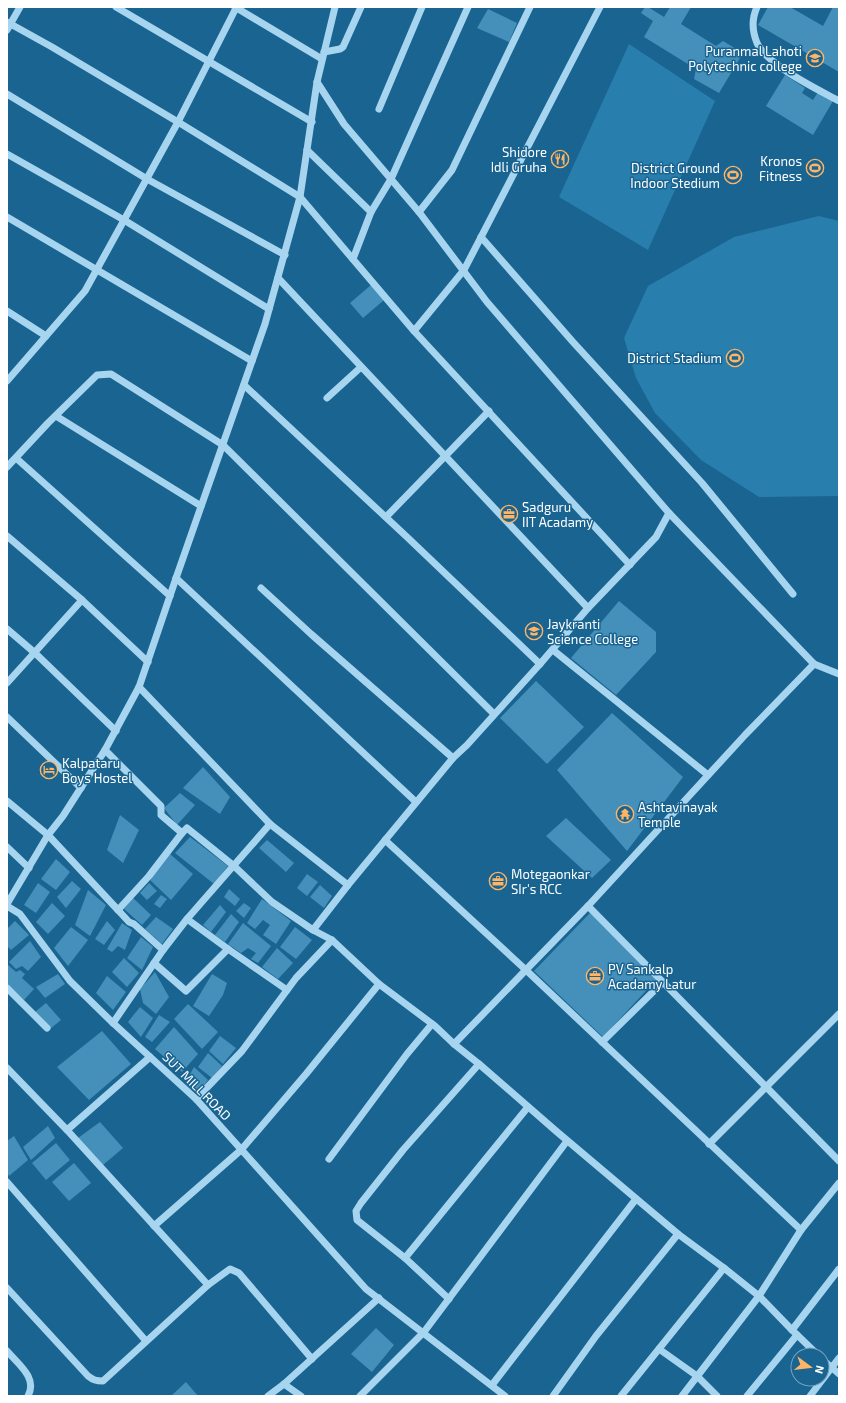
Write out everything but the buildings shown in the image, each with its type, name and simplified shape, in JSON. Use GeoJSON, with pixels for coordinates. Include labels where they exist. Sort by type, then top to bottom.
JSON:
{"type":"FeatureCollection","features":[{"type":"Feature","properties":{"kind":"street"},"geometry":{"type":"LineString","coordinates":[[20,7],[8,25],[52,47],[300,197],[414,331],[630,565]]}},
{"type":"Feature","properties":{"kind":"street"},"geometry":{"type":"LineString","coordinates":[[116,7],[312,122]]}},
{"type":"Feature","properties":{"kind":"street"},"geometry":{"type":"LineString","coordinates":[[7,381],[85,290],[178,122],[236,7],[323,56]]}},
{"type":"Feature","properties":{"kind":"street"},"geometry":{"type":"LineString","coordinates":[[7,905],[48,835],[63,816],[105,750],[139,687],[244,385],[285,255],[300,197],[317,82],[335,7]]}},
{"type":"Feature","properties":{"kind":"street"},"geometry":{"type":"LineString","coordinates":[[323,56],[343,47],[361,7]]}},
{"type":"Feature","properties":{"kind":"street"},"geometry":{"type":"LineString","coordinates":[[379,109],[422,7]]}},
{"type":"Feature","properties":{"kind":"street"},"geometry":{"type":"LineString","coordinates":[[353,259],[371,212],[391,179],[468,7]]}},
{"type":"Feature","properties":{"kind":"street"},"geometry":{"type":"LineString","coordinates":[[419,212],[452,170],[530,7]]}},
{"type":"Feature","properties":{"kind":"street"},"geometry":{"type":"LineString","coordinates":[[414,331],[464,270],[600,7]]}},
{"type":"Feature","properties":{"kind":"street"},"geometry":{"type":"LineString","coordinates":[[757,7],[754,14],[753,30],[757,44],[767,56],[785,70],[839,101]]}},
{"type":"Feature","properties":{"kind":"street"},"geometry":{"type":"LineString","coordinates":[[317,82],[344,124],[419,212],[487,302],[669,513],[814,664],[839,674]]}},
{"type":"Feature","properties":{"kind":"street"},"geometry":{"type":"LineString","coordinates":[[7,94],[147,179],[285,255]]}},
{"type":"Feature","properties":{"kind":"street"},"geometry":{"type":"LineString","coordinates":[[307,150],[371,212]]}},
{"type":"Feature","properties":{"kind":"street"},"geometry":{"type":"LineString","coordinates":[[7,154],[124,220],[269,309]]}},
{"type":"Feature","properties":{"kind":"street"},"geometry":{"type":"LineString","coordinates":[[7,217],[252,361]]}},
{"type":"Feature","properties":{"kind":"street"},"geometry":{"type":"LineString","coordinates":[[481,237],[573,342],[702,483],[793,594]]}},
{"type":"Feature","properties":{"kind":"street"},"geometry":{"type":"LineString","coordinates":[[278,278],[588,608]]}},
{"type":"Feature","properties":{"kind":"street"},"geometry":{"type":"LineString","coordinates":[[7,311],[46,336]]}},
{"type":"Feature","properties":{"kind":"street"},"geometry":{"type":"LineString","coordinates":[[327,398],[361,367]]}},
{"type":"Feature","properties":{"kind":"street"},"geometry":{"type":"LineString","coordinates":[[7,467],[97,375],[111,374],[223,444],[494,714]]}},
{"type":"Feature","properties":{"kind":"street"},"geometry":{"type":"LineString","coordinates":[[244,385],[386,517],[540,664]]}},
{"type":"Feature","properties":{"kind":"street"},"geometry":{"type":"LineString","coordinates":[[386,517],[489,411]]}},
{"type":"Feature","properties":{"kind":"street"},"geometry":{"type":"LineString","coordinates":[[56,416],[201,506]]}},
{"type":"Feature","properties":{"kind":"street"},"geometry":{"type":"LineString","coordinates":[[16,458],[170,596]]}},
{"type":"Feature","properties":{"kind":"street"},"geometry":{"type":"LineString","coordinates":[[313,930],[348,885],[453,758],[553,650],[588,608],[656,537],[669,513]]}},
{"type":"Feature","properties":{"kind":"street"},"geometry":{"type":"LineString","coordinates":[[7,536],[82,600],[148,662]]}},
{"type":"Feature","properties":{"kind":"street"},"geometry":{"type":"LineString","coordinates":[[176,578],[416,802]]}},
{"type":"Feature","properties":{"kind":"street"},"geometry":{"type":"LineString","coordinates":[[261,588],[311,634],[453,758]]}},
{"type":"Feature","properties":{"kind":"street"},"geometry":{"type":"LineString","coordinates":[[7,683],[82,600]]}},
{"type":"Feature","properties":{"kind":"street"},"geometry":{"type":"LineString","coordinates":[[7,629],[116,730]]}},
{"type":"Feature","properties":{"kind":"street"},"geometry":{"type":"LineString","coordinates":[[553,650],[708,775]]}},
{"type":"Feature","properties":{"kind":"street"},"geometry":{"type":"LineString","coordinates":[[454,1044],[588,906],[708,775],[814,664]]}},
{"type":"Feature","properties":{"kind":"street"},"geometry":{"type":"LineString","coordinates":[[139,687],[270,824],[348,885]]}},
{"type":"Feature","properties":{"kind":"street"},"geometry":{"type":"LineString","coordinates":[[7,717],[81,788]]}},
{"type":"Feature","properties":{"kind":"street"},"geometry":{"type":"LineString","coordinates":[[105,750],[161,806],[161,814],[182,834]]}},
{"type":"Feature","properties":{"kind":"street"},"geometry":{"type":"LineString","coordinates":[[7,801],[48,835],[129,922],[134,924],[162,950]]}},
{"type":"Feature","properties":{"kind":"street"},"geometry":{"type":"LineString","coordinates":[[113,1023],[162,950],[270,824]]}},
{"type":"Feature","properties":{"kind":"street"},"geometry":{"type":"LineString","coordinates":[[118,910],[149,876],[187,828],[234,866],[272,902],[313,930],[332,940],[379,984],[432,1024],[678,1234],[759,1296],[809,1347]]}},
{"type":"Feature","properties":{"kind":"street"},"geometry":{"type":"LineString","coordinates":[[385,840],[527,970],[801,1230]]}},
{"type":"Feature","properties":{"kind":"street"},"geometry":{"type":"LineString","coordinates":[[7,847],[29,868]]}},
{"type":"Feature","properties":{"kind":"street","name":"SUT MILL ROAD"},"geometry":{"type":"LineString","coordinates":[[7,905],[20,914],[70,981],[113,1023],[196,1099],[366,1289],[424,1332],[503,1395]]}},
{"type":"Feature","properties":{"kind":"street"},"geometry":{"type":"LineString","coordinates":[[588,906],[839,1161]]}},
{"type":"Feature","properties":{"kind":"street"},"geometry":{"type":"LineString","coordinates":[[187,919],[287,990]]}},
{"type":"Feature","properties":{"kind":"street"},"geometry":{"type":"LineString","coordinates":[[196,1099],[242,1051],[296,978],[332,940]]}},
{"type":"Feature","properties":{"kind":"street"},"geometry":{"type":"LineString","coordinates":[[154,964],[186,991],[228,949]]}},
{"type":"Feature","properties":{"kind":"street"},"geometry":{"type":"LineString","coordinates":[[602,1042],[663,982]]}},
{"type":"Feature","properties":{"kind":"street"},"geometry":{"type":"LineString","coordinates":[[154,1226],[241,1150],[306,1074],[379,984]]}},
{"type":"Feature","properties":{"kind":"street"},"geometry":{"type":"LineString","coordinates":[[7,988],[47,1028]]}},
{"type":"Feature","properties":{"kind":"street"},"geometry":{"type":"LineString","coordinates":[[709,1144],[839,1014]]}},
{"type":"Feature","properties":{"kind":"street"},"geometry":{"type":"LineString","coordinates":[[329,1159],[407,1054],[432,1024]]}},
{"type":"Feature","properties":{"kind":"street"},"geometry":{"type":"LineString","coordinates":[[67,1130],[150,1057]]}},
{"type":"Feature","properties":{"kind":"street"},"geometry":{"type":"LineString","coordinates":[[449,1299],[405,1258],[357,1220],[356,1211],[403,1150],[479,1064]]}},
{"type":"Feature","properties":{"kind":"street"},"geometry":{"type":"LineString","coordinates":[[7,1068],[67,1130],[208,1285]]}},
{"type":"Feature","properties":{"kind":"street"},"geometry":{"type":"LineString","coordinates":[[405,1258],[528,1107]]}},
{"type":"Feature","properties":{"kind":"street"},"geometry":{"type":"LineString","coordinates":[[360,1396],[424,1332],[568,1141]]}},
{"type":"Feature","properties":{"kind":"street"},"geometry":{"type":"LineString","coordinates":[[7,1182],[146,1342]]}},
{"type":"Feature","properties":{"kind":"street"},"geometry":{"type":"LineString","coordinates":[[682,1396],[759,1296],[801,1230],[839,1183]]}},
{"type":"Feature","properties":{"kind":"street"},"geometry":{"type":"LineString","coordinates":[[492,1385],[636,1198]]}},
{"type":"Feature","properties":{"kind":"street"},"geometry":{"type":"LineString","coordinates":[[553,1396],[596,1336],[678,1234]]}},
{"type":"Feature","properties":{"kind":"street"},"geometry":{"type":"LineString","coordinates":[[621,1396],[724,1268]]}},
{"type":"Feature","properties":{"kind":"street"},"geometry":{"type":"LineString","coordinates":[[7,1288],[93,1380],[103,1380],[208,1285],[230,1269],[239,1273],[312,1359]]}},
{"type":"Feature","properties":{"kind":"street"},"geometry":{"type":"LineString","coordinates":[[747,1396],[839,1269]]}},
{"type":"Feature","properties":{"kind":"street"},"geometry":{"type":"LineString","coordinates":[[268,1396],[284,1384],[379,1298]]}},
{"type":"Feature","properties":{"kind":"street"},"geometry":{"type":"LineString","coordinates":[[659,1349],[697,1376],[717,1396]]}},
{"type":"Feature","properties":{"kind":"street"},"geometry":{"type":"LineString","coordinates":[[7,1351],[28,1374],[31,1381],[28,1396]]}},
{"type":"Feature","properties":{"kind":"street"},"geometry":{"type":"LineString","coordinates":[[810,1396],[839,1358]]}},
{"type":"Feature","properties":{"kind":"street"},"geometry":{"type":"LineString","coordinates":[[831,1367],[839,1374]]}},
{"type":"Feature","properties":{"kind":"street"},"geometry":{"type":"LineString","coordinates":[[284,1384],[301,1396]]}},
{"type":"Feature","properties":{"kind":"shaded area"},"geometry":{"type":"Polygon","coordinates":[[[629,44],[715,101],[648,250],[559,197],[629,44]]]}},
{"type":"Feature","properties":{"kind":"shaded area","name":"District Stadium"},"geometry":{"type":"Polygon","coordinates":[[[819,216],[839,221],[839,496],[759,497],[701,460],[655,413],[636,378],[624,338],[648,286],[734,237],[819,216]]]}},
{"type":"Feature","properties":{"kind":"place","name":"Puranmal Lahoti Polytechnic college"},"geometry":{"type":"Point","coordinates":[815,58]}},
{"type":"Feature","properties":{"kind":"place","name":"Shidore Idli Gruha"},"geometry":{"type":"Point","coordinates":[560,159]}},
{"type":"Feature","properties":{"kind":"place","name":"Kronos Fitness"},"geometry":{"type":"Point","coordinates":[815,168]}},
{"type":"Feature","properties":{"kind":"place","name":"District Ground Indoor Stedium"},"geometry":{"type":"Point","coordinates":[733,175]}},
{"type":"Feature","properties":{"kind":"place","name":"District Stadium"},"geometry":{"type":"Point","coordinates":[735,358]}},
{"type":"Feature","properties":{"kind":"place","name":"Sadguru IIT Acadamy"},"geometry":{"type":"Point","coordinates":[509,514]}},
{"type":"Feature","properties":{"kind":"place","name":"Jaykranti Science College"},"geometry":{"type":"Point","coordinates":[534,631]}},
{"type":"Feature","properties":{"kind":"place","name":"Kalpataru Boys Hostel"},"geometry":{"type":"Point","coordinates":[49,770]}},
{"type":"Feature","properties":{"kind":"place","name":"Ashtavinayak Temple"},"geometry":{"type":"Point","coordinates":[625,814]}},
{"type":"Feature","properties":{"kind":"place","name":"Motegaonkar SIr's RCC"},"geometry":{"type":"Point","coordinates":[498,881]}},
{"type":"Feature","properties":{"kind":"place","name":"PV Sankalp Acadamy Latur"},"geometry":{"type":"Point","coordinates":[595,976]}}]}
